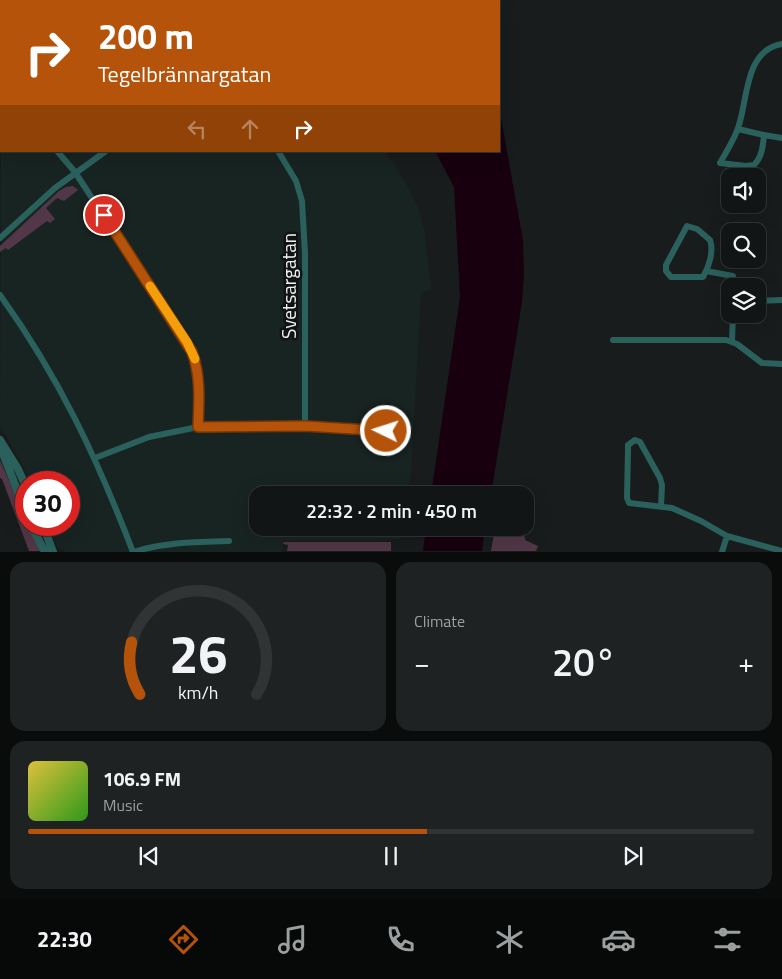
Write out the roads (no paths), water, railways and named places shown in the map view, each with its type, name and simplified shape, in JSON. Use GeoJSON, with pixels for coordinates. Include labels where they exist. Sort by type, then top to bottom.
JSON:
{"type":"FeatureCollection","features":[{"type":"Feature","properties":{"kind":"street"},"geometry":{"type":"LineString","coordinates":[[764,135],[762,152],[754,165],[720,163],[738,129],[750,78],[756,62],[768,49],[782,44]]}},
{"type":"Feature","properties":{"kind":"street"},"geometry":{"type":"LineString","coordinates":[[738,129],[782,138]]}},
{"type":"Feature","properties":{"kind":"street"},"geometry":{"type":"LineString","coordinates":[[58,152],[75,172],[192,352],[196,363],[200,392],[198,427]]}},
{"type":"Feature","properties":{"kind":"street"},"geometry":{"type":"LineString","coordinates":[[0,238],[36,204],[75,172],[105,152]]}},
{"type":"Feature","properties":{"kind":"street","name":"Svetsargatan"},"geometry":{"type":"LineString","coordinates":[[279,152],[296,181],[303,209],[305,253],[305,426]]}},
{"type":"Feature","properties":{"kind":"street"},"geometry":{"type":"LineString","coordinates":[[688,226],[697,229],[710,240],[711,250],[706,271],[703,277],[671,277],[666,271],[666,265],[688,226]]}},
{"type":"Feature","properties":{"kind":"street"},"geometry":{"type":"LineString","coordinates":[[706,271],[733,276],[733,278]]}},
{"type":"Feature","properties":{"kind":"street"},"geometry":{"type":"LineString","coordinates":[[0,295],[50,372],[95,458],[133,552],[176,542],[229,541]]}},
{"type":"Feature","properties":{"kind":"street"},"geometry":{"type":"LineString","coordinates":[[766,301],[782,300]]}},
{"type":"Feature","properties":{"kind":"street"},"geometry":{"type":"LineString","coordinates":[[732,341],[733,323]]}},
{"type":"Feature","properties":{"kind":"street"},"geometry":{"type":"LineString","coordinates":[[612,340],[726,340],[732,341],[762,363],[782,364]]}},
{"type":"Feature","properties":{"kind":"street"},"geometry":{"type":"LineString","coordinates":[[95,458],[149,437],[198,427],[305,426],[399,432]]}},
{"type":"Feature","properties":{"kind":"street"},"geometry":{"type":"LineString","coordinates":[[0,440],[19,471]]}},
{"type":"Feature","properties":{"kind":"street"},"geometry":{"type":"LineString","coordinates":[[660,506],[662,485],[660,478],[640,442],[634,440],[628,445],[627,498],[629,503],[660,506],[684,512],[727,536],[782,551]]}},
{"type":"Feature","properties":{"kind":"street"},"geometry":{"type":"LineString","coordinates":[[0,446],[15,485]]}},
{"type":"Feature","properties":{"kind":"street"},"geometry":{"type":"LineString","coordinates":[[37,536],[45,552]]}},
{"type":"Feature","properties":{"kind":"street"},"geometry":{"type":"LineString","coordinates":[[47,536],[54,552]]}},
{"type":"Feature","properties":{"kind":"street"},"geometry":{"type":"LineString","coordinates":[[722,552],[727,536]]}}]}
